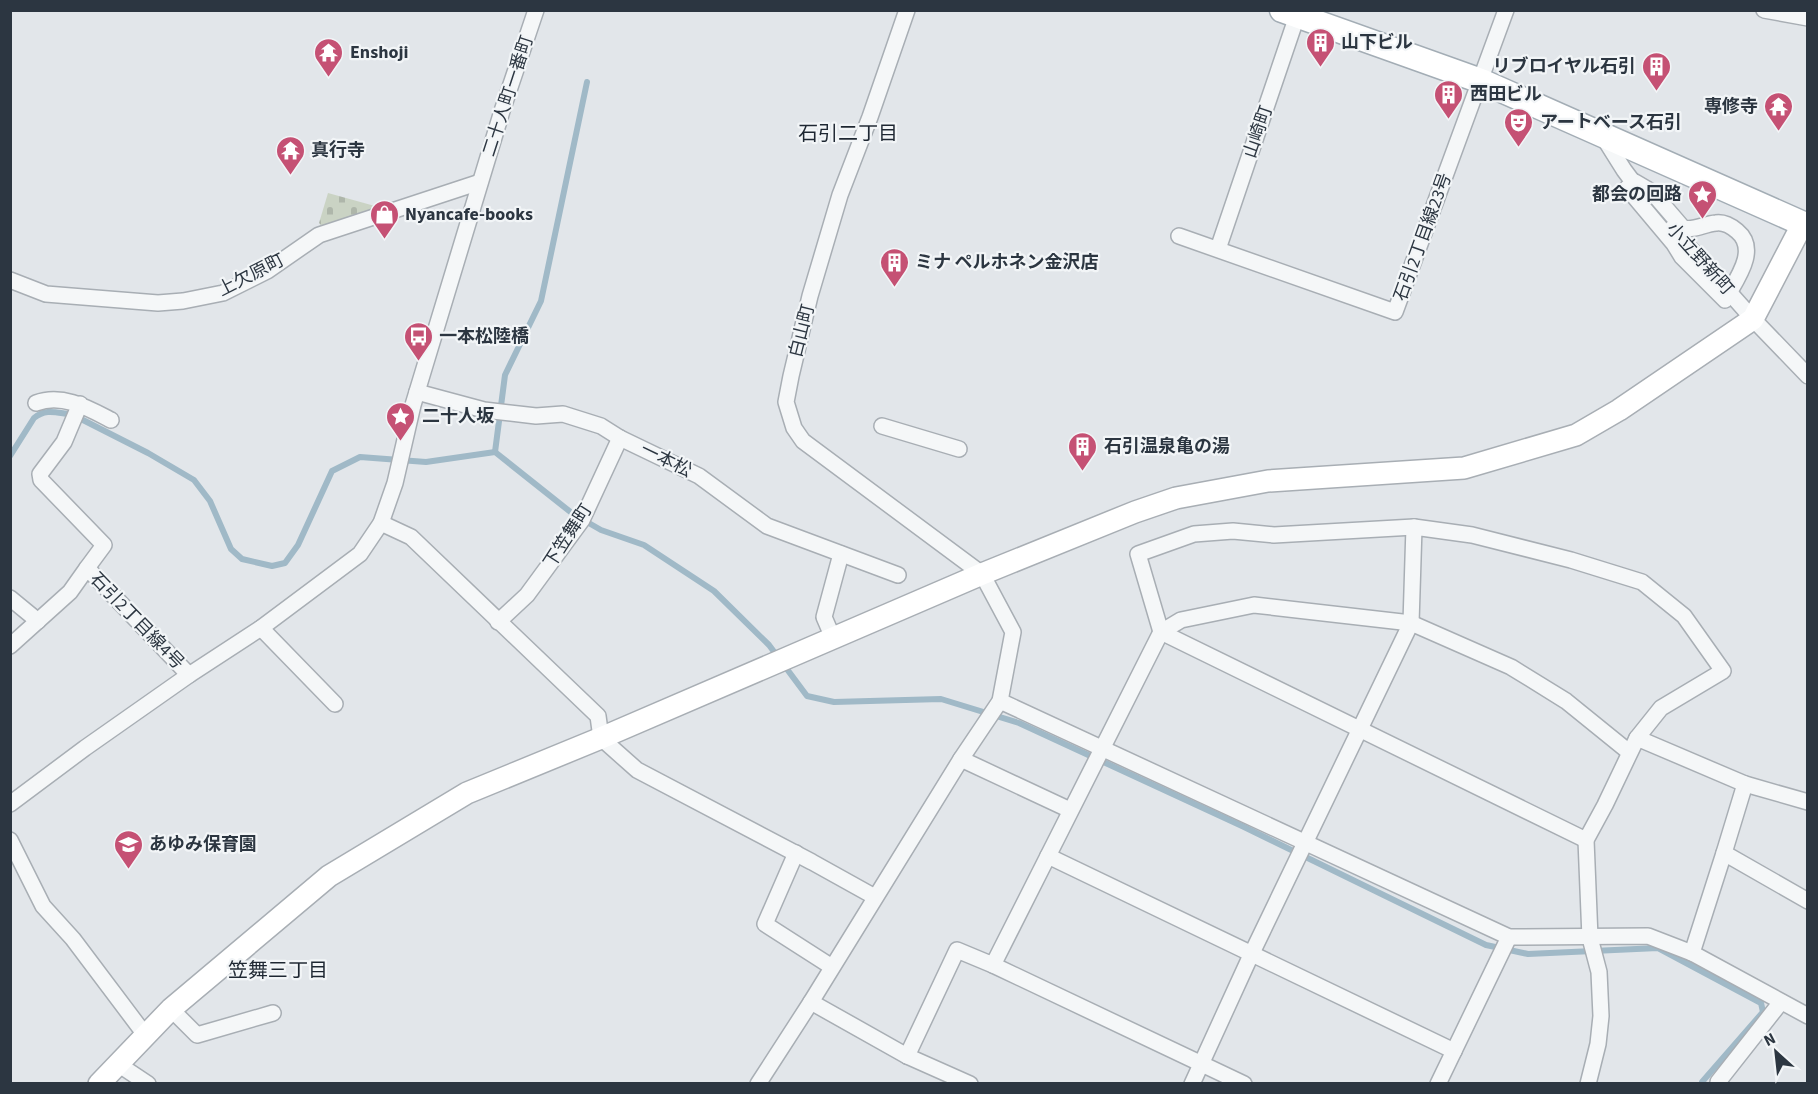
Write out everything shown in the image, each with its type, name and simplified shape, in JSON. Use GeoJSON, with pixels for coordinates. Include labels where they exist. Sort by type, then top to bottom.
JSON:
{"type":"FeatureCollection","features":[{"type":"Feature","properties":{"kind":"main road"},"geometry":{"type":"LineString","coordinates":[[1290,13],[1481,81],[1601,134],[1806,219]]}},
{"type":"Feature","properties":{"kind":"street","name":"二十人町一番町"},"geometry":{"type":"LineString","coordinates":[[10,804],[189,675],[261,628],[360,554],[381,523],[395,483],[415,399],[480,182],[536,10]]}},
{"type":"Feature","properties":{"kind":"street","name":"白山町"},"geometry":{"type":"LineString","coordinates":[[907,10],[840,195],[810,296],[790,376],[786,402],[794,428],[803,441],[982,574]]}},
{"type":"Feature","properties":{"kind":"street"},"geometry":{"type":"LineString","coordinates":[[1481,81],[1506,10]]}},
{"type":"Feature","properties":{"kind":"street"},"geometry":{"type":"LineString","coordinates":[[1764,10],[1808,18]]}},
{"type":"Feature","properties":{"kind":"street","name":"山崎町"},"geometry":{"type":"LineString","coordinates":[[1218,249],[1290,13]]}},
{"type":"Feature","properties":{"kind":"street","name":"石引2丁目線23号"},"geometry":{"type":"LineString","coordinates":[[1179,236],[1395,312],[1481,81]]}},
{"type":"Feature","properties":{"kind":"street"},"geometry":{"type":"LineString","coordinates":[[1601,134],[1633,183],[1652,192],[1683,228],[1692,229],[1723,223],[1731,226],[1741,235],[1746,247],[1746,256],[1725,300],[1682,257],[1674,244],[1627,188],[1633,183]]}},
{"type":"Feature","properties":{"kind":"street","name":"上欠原町"},"geometry":{"type":"LineString","coordinates":[[10,280],[46,294],[158,303],[183,301],[223,293],[267,271],[319,235],[480,182]]}},
{"type":"Feature","properties":{"kind":"street"},"geometry":{"type":"LineString","coordinates":[[99,1083],[171,1009],[329,876],[467,793],[601,738],[982,574],[1135,512],[1176,498],[1268,481],[1464,468],[1576,435],[1619,410],[1754,319],[1806,219]]}},
{"type":"Feature","properties":{"kind":"street","name":"小立野新町"},"geometry":{"type":"LineString","coordinates":[[1729,291],[1808,376]]}},
{"type":"Feature","properties":{"kind":"street"},"geometry":{"type":"LineString","coordinates":[[36,403],[46,399],[80,404],[111,420]]}},
{"type":"Feature","properties":{"kind":"street","name":"一本松"},"geometry":{"type":"LineString","coordinates":[[415,399],[536,416],[563,414],[601,426],[620,438],[699,476],[767,526],[898,575]]}},
{"type":"Feature","properties":{"kind":"street"},"geometry":{"type":"LineString","coordinates":[[80,404],[64,442],[40,474],[41,480],[104,545],[87,568]]}},
{"type":"Feature","properties":{"kind":"street"},"geometry":{"type":"LineString","coordinates":[[882,426],[959,449]]}},
{"type":"Feature","properties":{"kind":"street","name":"下笠舞町"},"geometry":{"type":"LineString","coordinates":[[498,622],[527,595],[582,520],[620,438]]}},
{"type":"Feature","properties":{"kind":"street"},"geometry":{"type":"LineString","coordinates":[[381,523],[411,537],[598,716],[601,738],[637,770],[875,897]]}},
{"type":"Feature","properties":{"kind":"street"},"geometry":{"type":"LineString","coordinates":[[1192,1083],[1411,623],[1414,528]]}},
{"type":"Feature","properties":{"kind":"street"},"geometry":{"type":"LineString","coordinates":[[1586,840],[1161,632],[1138,554],[1194,534],[1233,531],[1274,535],[1414,528],[1472,535],[1571,560],[1642,582],[1684,616],[1723,671],[1661,708],[1629,752],[1586,840],[1590,938],[1599,972],[1601,1016],[1598,1044],[1588,1083]]}},
{"type":"Feature","properties":{"kind":"street"},"geometry":{"type":"LineString","coordinates":[[833,638],[824,617],[841,554]]}},
{"type":"Feature","properties":{"kind":"street","name":"石引2丁目線4号"},"geometry":{"type":"LineString","coordinates":[[10,646],[70,592],[87,568],[189,675]]}},
{"type":"Feature","properties":{"kind":"street"},"geometry":{"type":"LineString","coordinates":[[758,1083],[811,1002],[961,759],[1000,701],[1013,632],[982,574]]}},
{"type":"Feature","properties":{"kind":"street"},"geometry":{"type":"LineString","coordinates":[[10,598],[38,621]]}},
{"type":"Feature","properties":{"kind":"street"},"geometry":{"type":"LineString","coordinates":[[993,965],[1161,632],[1181,620],[1254,605],[1411,623],[1511,667],[1566,701],[1629,752]]}},
{"type":"Feature","properties":{"kind":"street"},"geometry":{"type":"LineString","coordinates":[[261,628],[335,704]]}},
{"type":"Feature","properties":{"kind":"street"},"geometry":{"type":"LineString","coordinates":[[1000,701],[1509,937],[1648,936],[1692,953],[1808,1016]]}},
{"type":"Feature","properties":{"kind":"street"},"geometry":{"type":"LineString","coordinates":[[1637,738],[1745,784],[1808,802]]}},
{"type":"Feature","properties":{"kind":"street"},"geometry":{"type":"LineString","coordinates":[[961,759],[1070,810]]}},
{"type":"Feature","properties":{"kind":"street"},"geometry":{"type":"LineString","coordinates":[[1692,953],[1745,784]]}},
{"type":"Feature","properties":{"kind":"street"},"geometry":{"type":"LineString","coordinates":[[10,840],[43,906],[73,939],[146,1036]]}},
{"type":"Feature","properties":{"kind":"street"},"geometry":{"type":"LineString","coordinates":[[796,853],[765,924],[832,967]]}},
{"type":"Feature","properties":{"kind":"street"},"geometry":{"type":"LineString","coordinates":[[1724,853],[1808,901]]}},
{"type":"Feature","properties":{"kind":"street"},"geometry":{"type":"LineString","coordinates":[[1048,856],[1454,1051]]}},
{"type":"Feature","properties":{"kind":"street"},"geometry":{"type":"LineString","coordinates":[[1438,1083],[1509,937]]}},
{"type":"Feature","properties":{"kind":"street"},"geometry":{"type":"LineString","coordinates":[[907,1056],[957,950],[1244,1083]]}},
{"type":"Feature","properties":{"kind":"street"},"geometry":{"type":"LineString","coordinates":[[811,1002],[907,1056],[970,1083]]}},
{"type":"Feature","properties":{"kind":"street"},"geometry":{"type":"LineString","coordinates":[[1720,1083],[1718,1082],[1781,1002]]}},
{"type":"Feature","properties":{"kind":"street"},"geometry":{"type":"LineString","coordinates":[[171,1009],[197,1035],[273,1013]]}},
{"type":"Feature","properties":{"kind":"street"},"geometry":{"type":"LineString","coordinates":[[118,1064],[148,1083]]}},
{"type":"Feature","properties":{"kind":"green space"},"geometry":{"type":"Polygon","coordinates":[[[328,193],[382,208],[325,229],[319,223],[328,193]]]}},
{"type":"Feature","properties":{"kind":"waterway"},"geometry":{"type":"LineString","coordinates":[[495,452],[505,375],[541,301],[587,82]]}},
{"type":"Feature","properties":{"kind":"waterway"},"geometry":{"type":"LineString","coordinates":[[10,456],[38,415],[46,412],[68,414]]}},
{"type":"Feature","properties":{"kind":"waterway"},"geometry":{"type":"LineString","coordinates":[[81,419],[148,453],[194,480],[210,501],[231,549],[242,559],[272,566],[285,563],[298,545],[332,471],[360,457],[426,462],[495,452],[573,514],[601,530],[644,545],[714,591],[769,645],[807,696],[834,702],[941,699],[1019,723],[1242,826],[1486,945],[1528,954],[1658,948],[1761,1003],[1763,1012],[1702,1082],[1703,1084]]}},
{"type":"Feature","properties":{"kind":"place","name":"山下ビル"},"geometry":{"type":"Point","coordinates":[1320,68]}},
{"type":"Feature","properties":{"kind":"place","name":"Enshoji"},"geometry":{"type":"Point","coordinates":[329,78]}},
{"type":"Feature","properties":{"kind":"place","name":"リブロイヤル石引"},"geometry":{"type":"Point","coordinates":[1657,92]}},
{"type":"Feature","properties":{"kind":"place","name":"西田ビル"},"geometry":{"type":"Point","coordinates":[1449,120]}},
{"type":"Feature","properties":{"kind":"place","name":"専修寺"},"geometry":{"type":"Point","coordinates":[1779,132]}},
{"type":"Feature","properties":{"kind":"place","name":"アートベース石引"},"geometry":{"type":"Point","coordinates":[1519,148]}},
{"type":"Feature","properties":{"kind":"place","name":"真行寺"},"geometry":{"type":"Point","coordinates":[290,176]}},
{"type":"Feature","properties":{"kind":"place","name":"都会の回路"},"geometry":{"type":"Point","coordinates":[1703,220]}},
{"type":"Feature","properties":{"kind":"place","name":"Nyancafe-books"},"geometry":{"type":"Point","coordinates":[384,240]}},
{"type":"Feature","properties":{"kind":"place","name":"ミナ ペルホネン金沢店"},"geometry":{"type":"Point","coordinates":[894,288]}},
{"type":"Feature","properties":{"kind":"place","name":"一本松陸橋"},"geometry":{"type":"Point","coordinates":[418,362]}},
{"type":"Feature","properties":{"kind":"place","name":"二十人坂"},"geometry":{"type":"Point","coordinates":[401,442]}},
{"type":"Feature","properties":{"kind":"place","name":"石引温泉亀の湯"},"geometry":{"type":"Point","coordinates":[1083,472]}},
{"type":"Feature","properties":{"kind":"place","name":"あゆみ保育園"},"geometry":{"type":"Point","coordinates":[128,870]}},
{"type":"Feature","properties":{"kind":"district","name":"石引二丁目"},"geometry":{"type":"Point","coordinates":[848,134]}},
{"type":"Feature","properties":{"kind":"district","name":"笠舞三丁目"},"geometry":{"type":"Point","coordinates":[278,971]}}]}
